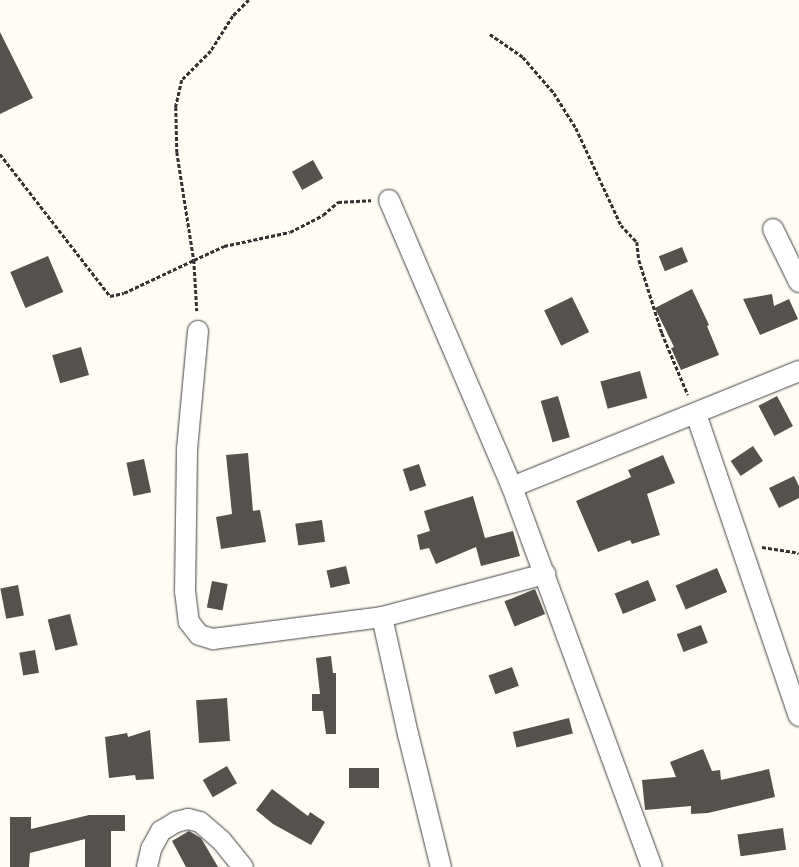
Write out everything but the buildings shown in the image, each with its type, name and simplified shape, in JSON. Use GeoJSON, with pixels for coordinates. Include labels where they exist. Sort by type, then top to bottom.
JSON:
{"type":"FeatureCollection","features":[{"type":"Feature","properties":{"kind":"street"},"geometry":{"type":"LineString","coordinates":[[389,200],[512,487],[652,867]]}},
{"type":"Feature","properties":{"kind":"street"},"geometry":{"type":"LineString","coordinates":[[773,229],[799,282]]}},
{"type":"Feature","properties":{"kind":"street"},"geometry":{"type":"LineString","coordinates":[[198,330],[187,449],[185,591],[190,622],[199,635],[213,639],[382,617],[545,574]]}},
{"type":"Feature","properties":{"kind":"street"},"geometry":{"type":"LineString","coordinates":[[512,487],[696,414],[799,371]]}},
{"type":"Feature","properties":{"kind":"street"},"geometry":{"type":"LineString","coordinates":[[696,414],[799,716]]}},
{"type":"Feature","properties":{"kind":"street"},"geometry":{"type":"LineString","coordinates":[[382,617],[408,734],[441,867]]}},
{"type":"Feature","properties":{"kind":"street"},"geometry":{"type":"LineString","coordinates":[[147,867],[151,849],[161,831],[176,822],[188,819],[200,822],[221,840],[243,867]]}},
{"type":"Feature","properties":{"kind":"path"},"geometry":{"type":"LineString","coordinates":[[198,330],[194,260],[177,152],[176,107],[182,80],[211,51],[233,16],[249,0]]}},
{"type":"Feature","properties":{"kind":"path"},"geometry":{"type":"LineString","coordinates":[[490,34],[523,57],[554,93],[576,128],[621,225],[637,242],[639,260],[662,333],[696,414]]}},
{"type":"Feature","properties":{"kind":"path"},"geometry":{"type":"LineString","coordinates":[[0,154],[110,296],[124,293],[224,246],[290,232],[324,215],[338,202],[389,200]]}},
{"type":"Feature","properties":{"kind":"path"},"geometry":{"type":"LineString","coordinates":[[739,538],[765,548],[799,553]]}}]}
